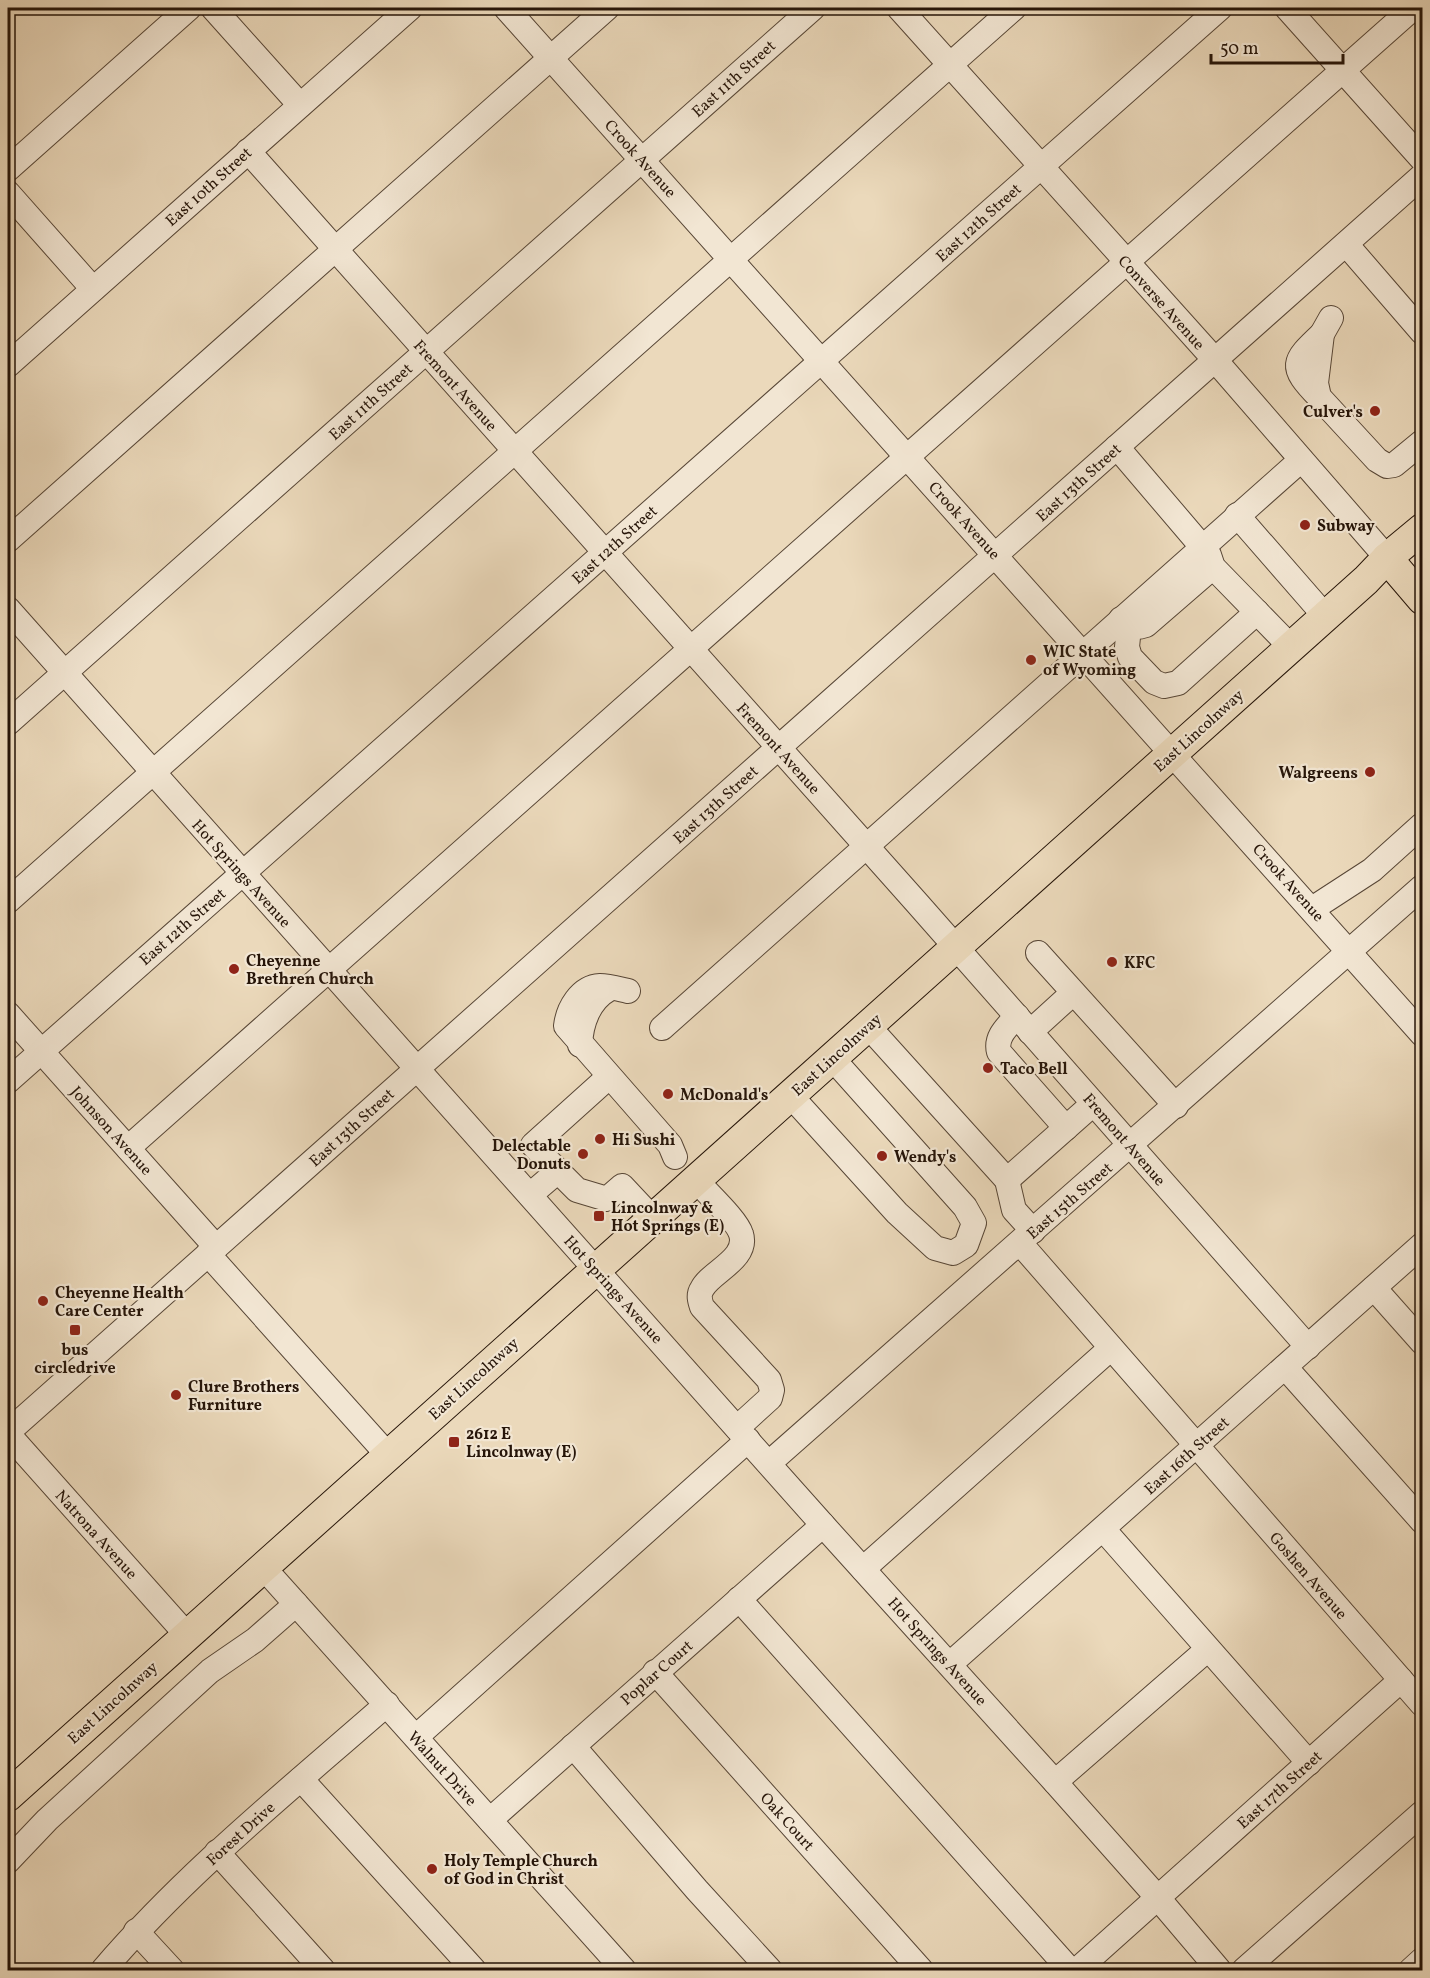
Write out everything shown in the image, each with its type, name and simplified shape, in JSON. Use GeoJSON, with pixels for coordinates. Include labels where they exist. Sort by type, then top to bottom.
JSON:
{"type":"FeatureCollection","features":[{"type":"Feature","properties":{"kind":"main road","name":"East Lincolnway"},"geometry":{"type":"LineString","coordinates":[[8,1796],[1422,529]]}},
{"type":"Feature","properties":{"kind":"main road","name":"Converse Avenue"},"geometry":{"type":"LineString","coordinates":[[1387,558],[1422,599]]}},
{"type":"Feature","properties":{"kind":"street"},"geometry":{"type":"LineString","coordinates":[[8,169],[189,8]]}},
{"type":"Feature","properties":{"kind":"street"},"geometry":{"type":"LineString","coordinates":[[213,8],[300,105]]}},
{"type":"Feature","properties":{"kind":"street","name":"East 10th Street"},"geometry":{"type":"LineString","coordinates":[[8,365],[410,8]]}},
{"type":"Feature","properties":{"kind":"street","name":"Crook Avenue"},"geometry":{"type":"LineString","coordinates":[[506,8],[1422,1034]]}},
{"type":"Feature","properties":{"kind":"street"},"geometry":{"type":"LineString","coordinates":[[8,540],[607,8]]}},
{"type":"Feature","properties":{"kind":"street","name":"East 11th Street"},"geometry":{"type":"LineString","coordinates":[[8,723],[813,8]]}},
{"type":"Feature","properties":{"kind":"street","name":"Converse Avenue"},"geometry":{"type":"LineString","coordinates":[[899,8],[1215,360],[1387,558]]}},
{"type":"Feature","properties":{"kind":"street"},"geometry":{"type":"LineString","coordinates":[[8,901],[1014,8]]}},
{"type":"Feature","properties":{"kind":"street","name":"East 12th Street"},"geometry":{"type":"LineString","coordinates":[[8,1081],[1220,8]]}},
{"type":"Feature","properties":{"kind":"street"},"geometry":{"type":"LineString","coordinates":[[1287,8],[1422,159]]}},
{"type":"Feature","properties":{"kind":"street"},"geometry":{"type":"LineString","coordinates":[[128,1148],[1413,8]]}},
{"type":"Feature","properties":{"kind":"street","name":"Fremont Avenue"},"geometry":{"type":"LineString","coordinates":[[248,151],[956,947],[1308,1347]]}},
{"type":"Feature","properties":{"kind":"street","name":"East 13th Street"},"geometry":{"type":"LineString","coordinates":[[8,1433],[1422,176]]}},
{"type":"Feature","properties":{"kind":"street"},"geometry":{"type":"LineString","coordinates":[[8,193],[93,289]]}},
{"type":"Feature","properties":{"kind":"street"},"geometry":{"type":"LineString","coordinates":[[1346,244],[1422,332]]}},
{"type":"Feature","properties":{"kind":"street"},"geometry":{"type":"LineString","coordinates":[[1327,326],[1299,356],[1297,368],[1303,381],[1377,460],[1387,466],[1394,465],[1422,442]]}},
{"type":"Feature","properties":{"kind":"street"},"geometry":{"type":"LineString","coordinates":[[1117,447],[1208,557],[1292,647]]}},
{"type":"Feature","properties":{"kind":"street"},"geometry":{"type":"LineString","coordinates":[[662,1028],[1083,652],[1125,623],[1208,557],[1238,516],[1301,460]]}},
{"type":"Feature","properties":{"kind":"street"},"geometry":{"type":"LineString","coordinates":[[1238,516],[1325,616]]}},
{"type":"Feature","properties":{"kind":"street","name":"Hot Springs Avenue"},"geometry":{"type":"LineString","coordinates":[[8,609],[823,1525],[1055,1782],[1219,1971]]}},
{"type":"Feature","properties":{"kind":"street"},"geometry":{"type":"LineString","coordinates":[[1125,623],[1130,657],[1154,681],[1164,686],[1178,683],[1257,612]]}},
{"type":"Feature","properties":{"kind":"street"},"geometry":{"type":"LineString","coordinates":[[1312,909],[1372,870],[1422,825]]}},
{"type":"Feature","properties":{"kind":"street","name":"East 15th Street"},"geometry":{"type":"LineString","coordinates":[[769,1463],[1176,1106],[1422,886]]}},
{"type":"Feature","properties":{"kind":"street"},"geometry":{"type":"LineString","coordinates":[[1038,953],[1176,1106]]}},
{"type":"Feature","properties":{"kind":"street"},"geometry":{"type":"LineString","coordinates":[[620,989],[602,993],[591,1005],[581,1029],[580,1044],[670,1145],[675,1157]]}},
{"type":"Feature","properties":{"kind":"street"},"geometry":{"type":"LineString","coordinates":[[1066,1128],[997,1048],[1002,1032],[1024,1024],[1073,993]]}},
{"type":"Feature","properties":{"kind":"street","name":"Johnson Avenue"},"geometry":{"type":"LineString","coordinates":[[8,1014],[128,1148],[212,1251],[387,1454]]}},
{"type":"Feature","properties":{"kind":"street"},"geometry":{"type":"LineString","coordinates":[[868,1026],[1007,1180],[1094,1104]]}},
{"type":"Feature","properties":{"kind":"street"},"geometry":{"type":"LineString","coordinates":[[790,1095],[897,1213],[935,1248],[953,1254],[966,1245],[974,1223],[965,1207],[832,1058]]}},
{"type":"Feature","properties":{"kind":"street"},"geometry":{"type":"LineString","coordinates":[[603,1082],[533,1145],[577,1190],[607,1199],[622,1186],[652,1218]]}},
{"type":"Feature","properties":{"kind":"street"},"geometry":{"type":"LineString","coordinates":[[530,1196],[558,1171]]}},
{"type":"Feature","properties":{"kind":"street"},"geometry":{"type":"LineString","coordinates":[[416,1737],[743,1434],[770,1398],[772,1390],[769,1380],[702,1307],[699,1298],[702,1288],[732,1260],[742,1245],[741,1234],[735,1224],[696,1180]]}},
{"type":"Feature","properties":{"kind":"street","name":"Goshen Avenue"},"geometry":{"type":"LineString","coordinates":[[1007,1180],[1014,1210],[1026,1237],[1111,1348],[1422,1704]]}},
{"type":"Feature","properties":{"kind":"street"},"geometry":{"type":"LineString","coordinates":[[966,1245],[988,1271]]}},
{"type":"Feature","properties":{"kind":"street","name":"East 16th Street"},"geometry":{"type":"LineString","coordinates":[[950,1664],[1422,1245]]}},
{"type":"Feature","properties":{"kind":"street"},"geometry":{"type":"LineString","coordinates":[[1374,1288],[1422,1342]]}},
{"type":"Feature","properties":{"kind":"street"},"geometry":{"type":"LineString","coordinates":[[863,1569],[1111,1348]]}},
{"type":"Feature","properties":{"kind":"street"},"geometry":{"type":"LineString","coordinates":[[1285,1367],[1422,1521]]}},
{"type":"Feature","properties":{"kind":"street","name":"Natrona Avenue"},"geometry":{"type":"LineString","coordinates":[[8,1433],[187,1635]]}},
{"type":"Feature","properties":{"kind":"street","name":"Poplar Court"},"geometry":{"type":"LineString","coordinates":[[490,1820],[823,1525]]}},
{"type":"Feature","properties":{"kind":"street"},"geometry":{"type":"LineString","coordinates":[[1103,1529],[1309,1762]]}},
{"type":"Feature","properties":{"kind":"street","name":"Walnut Drive"},"geometry":{"type":"LineString","coordinates":[[262,1566],[624,1971]]}},
{"type":"Feature","properties":{"kind":"street"},"geometry":{"type":"LineString","coordinates":[[739,1599],[1070,1971]]}},
{"type":"Feature","properties":{"kind":"street"},"geometry":{"type":"LineString","coordinates":[[8,1861],[47,1820],[210,1671],[255,1640],[296,1604]]}},
{"type":"Feature","properties":{"kind":"street"},"geometry":{"type":"LineString","coordinates":[[1055,1782],[1208,1649]]}},
{"type":"Feature","properties":{"kind":"street","name":"Oak Court"},"geometry":{"type":"LineString","coordinates":[[655,1672],[921,1971]]}},
{"type":"Feature","properties":{"kind":"street","name":"East 17th Street"},"geometry":{"type":"LineString","coordinates":[[1158,1898],[1401,1680]]}},
{"type":"Feature","properties":{"kind":"street","name":"Forest Drive"},"geometry":{"type":"LineString","coordinates":[[103,1971],[136,1931],[217,1852],[387,1704]]}},
{"type":"Feature","properties":{"kind":"street"},"geometry":{"type":"LineString","coordinates":[[573,1746],[770,1971]]}},
{"type":"Feature","properties":{"kind":"street"},"geometry":{"type":"LineString","coordinates":[[301,1779],[474,1971]]}},
{"type":"Feature","properties":{"kind":"street"},"geometry":{"type":"LineString","coordinates":[[1244,1971],[1422,1813]]}},
{"type":"Feature","properties":{"kind":"street"},"geometry":{"type":"LineString","coordinates":[[217,1852],[323,1971]]}},
{"type":"Feature","properties":{"kind":"street"},"geometry":{"type":"LineString","coordinates":[[1077,1971],[1158,1898]]}},
{"type":"Feature","properties":{"kind":"street"},"geometry":{"type":"LineString","coordinates":[[136,1931],[172,1971]]}},
{"type":"Feature","properties":{"kind":"street"},"geometry":{"type":"LineString","coordinates":[[1411,1971],[1422,1960]]}},
{"type":"Feature","properties":{"kind":"place","name":"Culver's"},"geometry":{"type":"Point","coordinates":[1375,411]}},
{"type":"Feature","properties":{"kind":"place","name":"Subway"},"geometry":{"type":"Point","coordinates":[1305,525]}},
{"type":"Feature","properties":{"kind":"place","name":"WIC State of Wyoming"},"geometry":{"type":"Point","coordinates":[1031,660]}},
{"type":"Feature","properties":{"kind":"place","name":"Walgreens"},"geometry":{"type":"Point","coordinates":[1370,772]}},
{"type":"Feature","properties":{"kind":"place","name":"KFC"},"geometry":{"type":"Point","coordinates":[1112,962]}},
{"type":"Feature","properties":{"kind":"place","name":"Cheyenne Brethren Church"},"geometry":{"type":"Point","coordinates":[234,969]}},
{"type":"Feature","properties":{"kind":"place","name":"Taco Bell"},"geometry":{"type":"Point","coordinates":[988,1068]}},
{"type":"Feature","properties":{"kind":"place","name":"McDonald's"},"geometry":{"type":"Point","coordinates":[668,1094]}},
{"type":"Feature","properties":{"kind":"place","name":"Hi Sushi"},"geometry":{"type":"Point","coordinates":[600,1139]}},
{"type":"Feature","properties":{"kind":"place","name":"Delectable Donuts"},"geometry":{"type":"Point","coordinates":[583,1154]}},
{"type":"Feature","properties":{"kind":"place","name":"Wendy's"},"geometry":{"type":"Point","coordinates":[882,1156]}},
{"type":"Feature","properties":{"kind":"place","name":"Lincolnway & Hot Springs (E)"},"geometry":{"type":"Point","coordinates":[599,1216]}},
{"type":"Feature","properties":{"kind":"place","name":"Cheyenne Health Care Center"},"geometry":{"type":"Point","coordinates":[43,1301]}},
{"type":"Feature","properties":{"kind":"place","name":"bus circledrive"},"geometry":{"type":"Point","coordinates":[75,1330]}},
{"type":"Feature","properties":{"kind":"place","name":"Clure Brothers Furniture"},"geometry":{"type":"Point","coordinates":[176,1395]}},
{"type":"Feature","properties":{"kind":"place","name":"2612 E Lincolnway (E)"},"geometry":{"type":"Point","coordinates":[454,1442]}},
{"type":"Feature","properties":{"kind":"place","name":"Holy Temple Church of God in Christ"},"geometry":{"type":"Point","coordinates":[432,1869]}}]}
